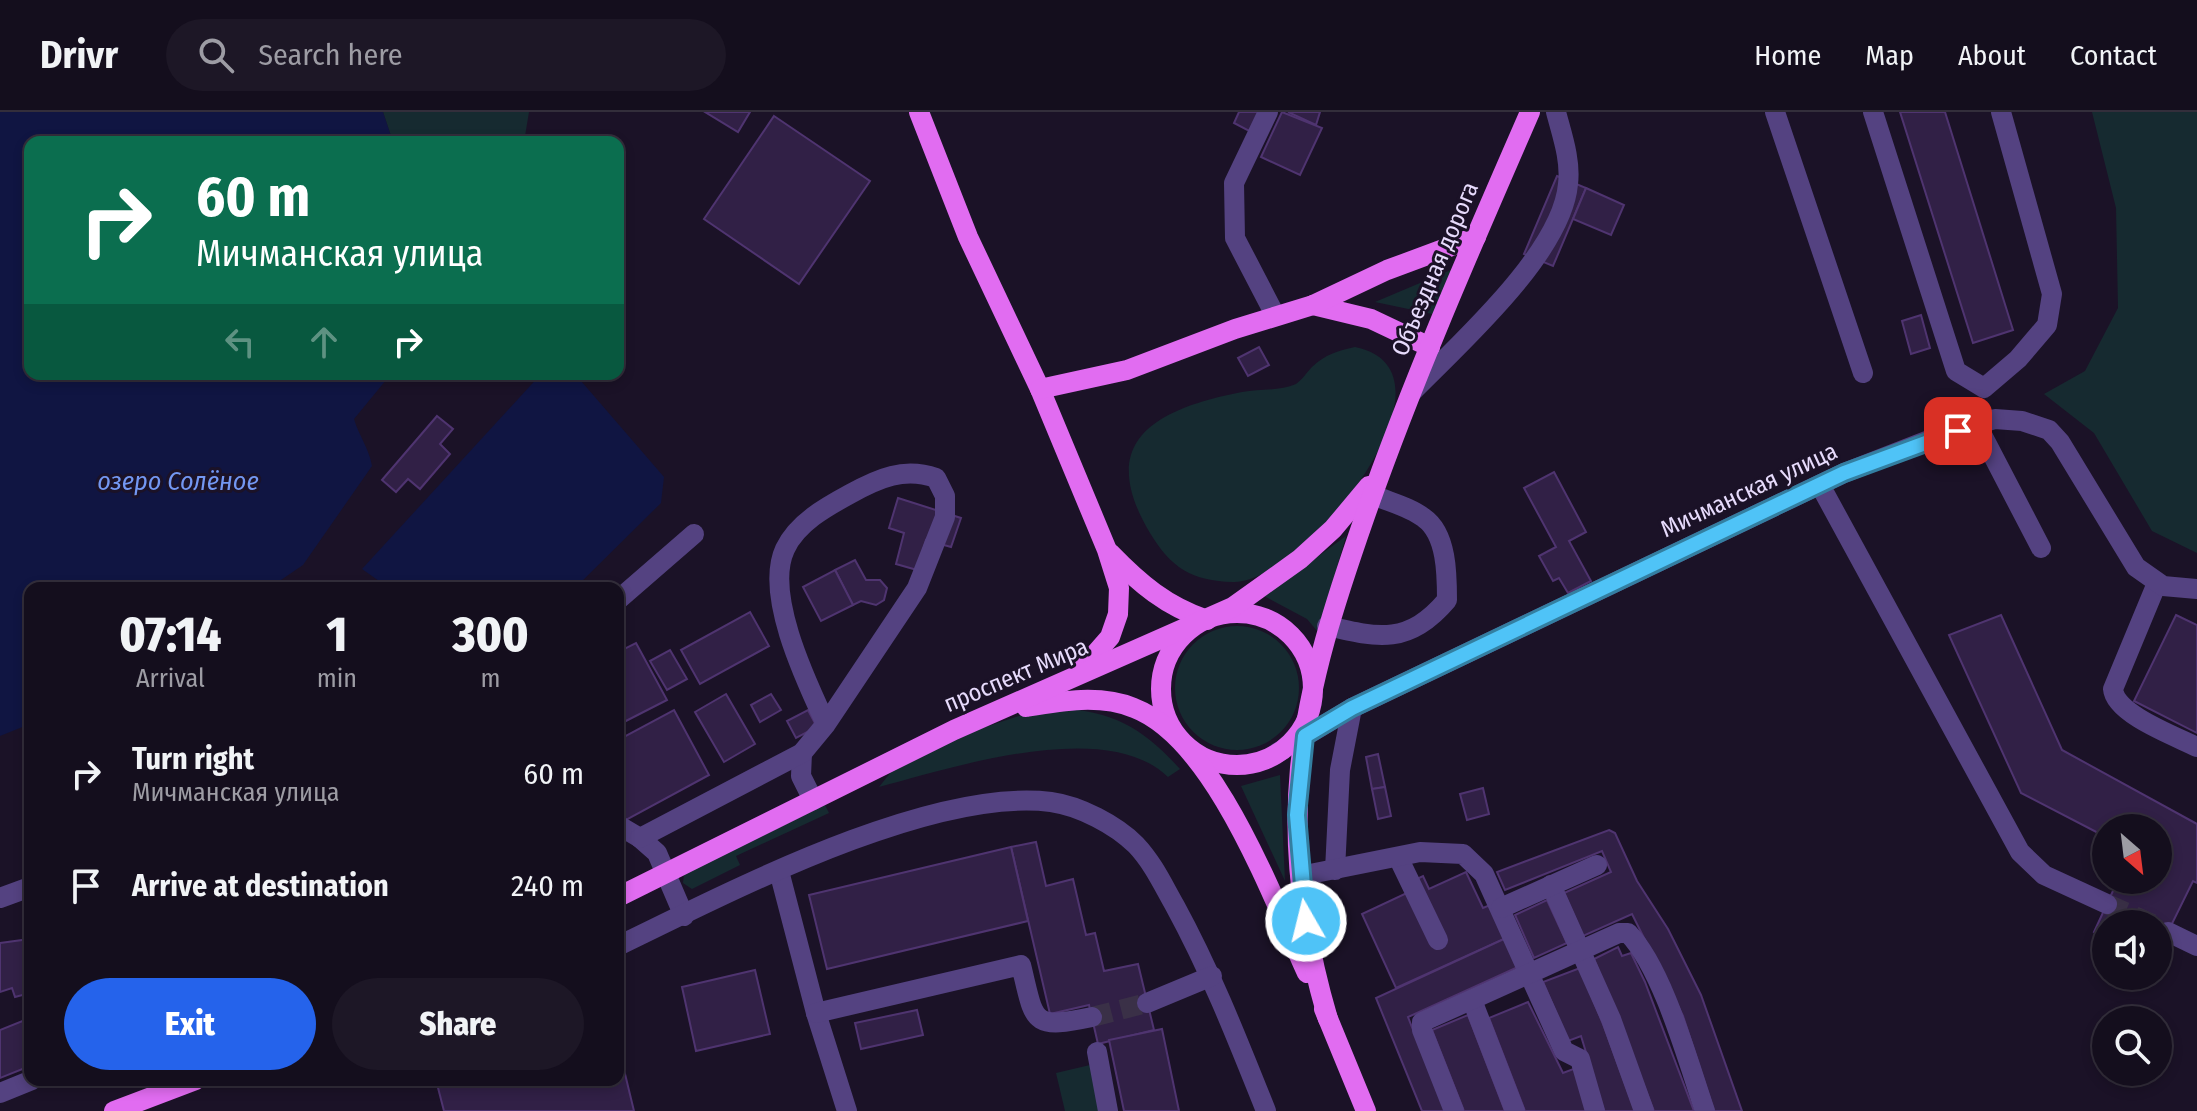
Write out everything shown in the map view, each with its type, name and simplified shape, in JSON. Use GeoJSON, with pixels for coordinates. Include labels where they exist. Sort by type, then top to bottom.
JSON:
{"type":"FeatureCollection","features":[{"type":"Feature","properties":{"kind":"main road"},"geometry":{"type":"LineString","coordinates":[[919,112],[968,237],[1040,389],[1107,550],[1119,588],[1118,614],[1110,637],[1095,658],[1070,680]]}},
{"type":"Feature","properties":{"kind":"main road","name":"Объездная дорога"},"geometry":{"type":"LineString","coordinates":[[1389,447],[1530,112]]}},
{"type":"Feature","properties":{"kind":"main road"},"geometry":{"type":"LineString","coordinates":[[1040,389],[1127,370],[1275,315],[1313,305],[1387,270],[1476,237]]}},
{"type":"Feature","properties":{"kind":"main road"},"geometry":{"type":"LineString","coordinates":[[1313,305],[1371,319],[1430,347]]}},
{"type":"Feature","properties":{"kind":"main road"},"geometry":{"type":"LineString","coordinates":[[1328,1019],[1309,943],[1300,876],[1297,815],[1305,736],[1327,626],[1389,447]]}},
{"type":"Feature","properties":{"kind":"main road","name":"проспект Мира"},"geometry":{"type":"LineString","coordinates":[[624,894],[954,730],[1207,620],[1266,585],[1333,529],[1366,492],[1389,447]]}},
{"type":"Feature","properties":{"kind":"main road"},"geometry":{"type":"LineString","coordinates":[[1107,550],[1154,595],[1170,606],[1207,620]]}},
{"type":"Feature","properties":{"kind":"main road"},"geometry":{"type":"LineString","coordinates":[[954,730],[1021,708],[1084,700],[1133,707],[1155,718],[1177,736],[1191,750],[1225,764],[1261,761],[1277,753],[1302,728],[1312,700],[1312,683],[1303,652],[1283,629],[1254,615],[1237,613],[1207,620],[1185,633],[1174,646],[1162,674],[1162,705],[1177,736],[1206,772],[1230,811],[1328,1019],[1366,1111]]}},
{"type":"Feature","properties":{"kind":"main road"},"geometry":{"type":"LineString","coordinates":[[114,1111],[152,1104],[185,1086]]}},
{"type":"Feature","properties":{"kind":"street"},"geometry":{"type":"LineString","coordinates":[[1268,112],[1234,183],[1235,238],[1275,315]]}},
{"type":"Feature","properties":{"kind":"street"},"geometry":{"type":"LineString","coordinates":[[1412,392],[1488,315],[1545,242],[1568,187],[1568,161],[1556,112]]}},
{"type":"Feature","properties":{"kind":"street"},"geometry":{"type":"LineString","coordinates":[[1775,112],[1863,373]]}},
{"type":"Feature","properties":{"kind":"street"},"geometry":{"type":"LineString","coordinates":[[1873,112],[1956,371],[1984,388],[2018,359],[2047,325],[2052,294],[2001,112]]}},
{"type":"Feature","properties":{"kind":"street","name":"Мичманская улица"},"geometry":{"type":"LineString","coordinates":[[1277,753],[1352,708],[1858,467],[1995,419],[2022,421],[2049,430],[2060,442],[2136,567],[2157,583]]}},
{"type":"Feature","properties":{"kind":"street"},"geometry":{"type":"LineString","coordinates":[[1977,425],[2041,548]]}},
{"type":"Feature","properties":{"kind":"street"},"geometry":{"type":"LineString","coordinates":[[640,838],[802,753],[826,724],[917,588],[945,517],[945,496],[936,478],[898,471],[813,515],[785,548],[778,585],[801,670],[826,724]]}},
{"type":"Feature","properties":{"kind":"street"},"geometry":{"type":"LineString","coordinates":[[1820,485],[2020,852],[2044,875],[2107,904]]}},
{"type":"Feature","properties":{"kind":"street"},"geometry":{"type":"LineString","coordinates":[[1327,626],[1378,638],[1416,628],[1434,616],[1447,600],[1444,555],[1436,532],[1425,518],[1373,495]]}},
{"type":"Feature","properties":{"kind":"street"},"geometry":{"type":"LineString","coordinates":[[624,595],[694,534]]}},
{"type":"Feature","properties":{"kind":"street"},"geometry":{"type":"LineString","coordinates":[[2197,589],[2157,583],[2113,689],[2114,699],[2125,709],[2197,747]]}},
{"type":"Feature","properties":{"kind":"street"},"geometry":{"type":"LineString","coordinates":[[1335,870],[1340,770],[1352,708]]}},
{"type":"Feature","properties":{"kind":"street"},"geometry":{"type":"LineString","coordinates":[[802,753],[801,776],[813,800]]}},
{"type":"Feature","properties":{"kind":"street"},"geometry":{"type":"LineString","coordinates":[[624,943],[847,842],[912,821],[991,805],[1053,802],[1118,830],[1155,869],[1212,976],[1266,1111]]}},
{"type":"Feature","properties":{"kind":"street"},"geometry":{"type":"LineString","coordinates":[[624,829],[657,853],[684,916]]}},
{"type":"Feature","properties":{"kind":"street"},"geometry":{"type":"LineString","coordinates":[[1300,876],[1446,850],[1463,854],[1484,874],[1564,1051],[1580,1059],[1595,1111]]}},
{"type":"Feature","properties":{"kind":"street"},"geometry":{"type":"LineString","coordinates":[[1398,857],[1438,940]]}},
{"type":"Feature","properties":{"kind":"street"},"geometry":{"type":"LineString","coordinates":[[1501,908],[1597,865]]}},
{"type":"Feature","properties":{"kind":"street"},"geometry":{"type":"LineString","coordinates":[[779,871],[816,1013],[847,1111]]}},
{"type":"Feature","properties":{"kind":"street"},"geometry":{"type":"LineString","coordinates":[[1551,885],[1611,1019],[1644,1111]]}},
{"type":"Feature","properties":{"kind":"street"},"geometry":{"type":"LineString","coordinates":[[0,898],[24,889]]}},
{"type":"Feature","properties":{"kind":"street"},"geometry":{"type":"LineString","coordinates":[[1454,1111],[1420,1025],[1619,933],[1628,933],[1634,939],[1672,1016],[1705,1111]]}},
{"type":"Feature","properties":{"kind":"street"},"geometry":{"type":"LineString","coordinates":[[2172,934],[2197,946]]}},
{"type":"Feature","properties":{"kind":"street"},"geometry":{"type":"LineString","coordinates":[[816,1013],[1021,965],[1032,1010],[1038,1017],[1054,1025],[1092,1017]]}},
{"type":"Feature","properties":{"kind":"street"},"geometry":{"type":"LineString","coordinates":[[1147,1003],[1212,976]]}},
{"type":"Feature","properties":{"kind":"street"},"geometry":{"type":"LineString","coordinates":[[1472,1000],[1515,1111]]}},
{"type":"Feature","properties":{"kind":"street"},"geometry":{"type":"LineString","coordinates":[[1097,1052],[1108,1111]]}},
{"type":"Feature","properties":{"kind":"street"},"geometry":{"type":"LineString","coordinates":[[0,1093],[24,1083]]}},
{"type":"Feature","properties":{"kind":"shaded area"},"geometry":{"type":"Polygon","coordinates":[[[383,112],[529,112],[525,136],[391,136],[383,112]]]}},
{"type":"Feature","properties":{"kind":"shaded area"},"geometry":{"type":"Polygon","coordinates":[[[2092,112],[2197,112],[2197,553],[2152,531],[2094,433],[2044,394],[2085,371],[2118,308],[2116,208],[2092,112]]]}},
{"type":"Feature","properties":{"kind":"shaded area"},"geometry":{"type":"Polygon","coordinates":[[[1458,267],[1437,315],[1375,302],[1458,267]]]}},
{"type":"Feature","properties":{"kind":"shaded area"},"geometry":{"type":"Polygon","coordinates":[[[1355,347],[1387,364],[1396,394],[1387,432],[1364,474],[1333,515],[1298,550],[1263,573],[1233,582],[1219,581],[1194,575],[1175,564],[1150,533],[1135,501],[1129,475],[1132,452],[1143,434],[1160,420],[1183,408],[1242,392],[1296,384],[1322,359],[1355,347]]]}},
{"type":"Feature","properties":{"kind":"shaded area"},"geometry":{"type":"Polygon","coordinates":[[[1346,536],[1318,632],[1307,619],[1264,596],[1346,536]]]}},
{"type":"Feature","properties":{"kind":"shaded area"},"geometry":{"type":"Polygon","coordinates":[[[1237,626],[1261,630],[1281,644],[1295,664],[1299,688],[1295,712],[1281,732],[1261,746],[1237,750],[1213,746],[1193,732],[1179,712],[1175,688],[1179,664],[1193,644],[1213,630],[1237,626]]]}},
{"type":"Feature","properties":{"kind":"shaded area"},"geometry":{"type":"Polygon","coordinates":[[[1060,708],[1097,714],[1127,725],[1154,743],[1180,769],[1168,777],[1141,759],[1108,750],[1070,749],[987,759],[879,787],[895,767],[973,731],[1028,713],[1060,708]]]}},
{"type":"Feature","properties":{"kind":"shaded area"},"geometry":{"type":"Polygon","coordinates":[[[1280,775],[1285,881],[1241,786],[1280,775]]]}},
{"type":"Feature","properties":{"kind":"shaded area"},"geometry":{"type":"Polygon","coordinates":[[[825,805],[829,813],[736,856],[740,865],[692,889],[683,883],[684,874],[825,805]]]}},
{"type":"Feature","properties":{"kind":"shaded area"},"geometry":{"type":"Polygon","coordinates":[[[1090,1065],[1102,1111],[1065,1111],[1056,1073],[1090,1065]]]}},
{"type":"Feature","properties":{"kind":"water","name":"озеро Солёное"},"geometry":{"type":"Polygon","coordinates":[[[0,112],[383,112],[391,136],[24,136],[24,380],[386,380],[354,419],[372,466],[303,565],[278,582],[24,582],[24,726],[0,736],[0,112]]]}},
{"type":"Feature","properties":{"kind":"water"},"geometry":{"type":"Polygon","coordinates":[[[535,380],[580,380],[664,477],[661,503],[581,582],[380,582],[362,569],[535,380]]]}},
{"type":"Feature","properties":{"kind":"building"},"geometry":{"type":"Polygon","coordinates":[[[705,112],[750,112],[738,132],[705,112]]]}},
{"type":"Feature","properties":{"kind":"building"},"geometry":{"type":"Polygon","coordinates":[[[1239,112],[1263,112],[1253,133],[1234,123],[1239,112]]]}},
{"type":"Feature","properties":{"kind":"building"},"geometry":{"type":"Polygon","coordinates":[[[1282,112],[1322,128],[1300,175],[1261,157],[1282,112]]]}},
{"type":"Feature","properties":{"kind":"building"},"geometry":{"type":"Polygon","coordinates":[[[1288,112],[1320,112],[1316,125],[1288,112]]]}},
{"type":"Feature","properties":{"kind":"building"},"geometry":{"type":"Polygon","coordinates":[[[1900,112],[1945,112],[2013,330],[1973,343],[1900,112]]]}},
{"type":"Feature","properties":{"kind":"building"},"geometry":{"type":"Polygon","coordinates":[[[774,116],[870,181],[799,284],[704,219],[774,116]]]}},
{"type":"Feature","properties":{"kind":"building"},"geometry":{"type":"Polygon","coordinates":[[[1557,176],[1586,188],[1553,266],[1524,254],[1557,176]]]}},
{"type":"Feature","properties":{"kind":"building"},"geometry":{"type":"Polygon","coordinates":[[[1586,188],[1624,205],[1611,235],[1573,219],[1586,188]]]}},
{"type":"Feature","properties":{"kind":"building"},"geometry":{"type":"Polygon","coordinates":[[[1921,315],[1930,348],[1911,354],[1902,321],[1921,315]]]}},
{"type":"Feature","properties":{"kind":"building"},"geometry":{"type":"Polygon","coordinates":[[[1259,347],[1269,365],[1248,376],[1238,358],[1259,347]]]}},
{"type":"Feature","properties":{"kind":"building"},"geometry":{"type":"Polygon","coordinates":[[[437,416],[453,429],[440,444],[450,454],[420,489],[408,479],[396,492],[382,480],[437,416]]]}},
{"type":"Feature","properties":{"kind":"building"},"geometry":{"type":"Polygon","coordinates":[[[1554,472],[1586,532],[1569,541],[1591,581],[1568,593],[1559,578],[1553,581],[1539,556],[1556,547],[1524,488],[1554,472]]]}},
{"type":"Feature","properties":{"kind":"building"},"geometry":{"type":"Polygon","coordinates":[[[898,498],[961,518],[951,547],[926,540],[917,570],[896,564],[904,533],[889,528],[898,498]]]}},
{"type":"Feature","properties":{"kind":"building"},"geometry":{"type":"Polygon","coordinates":[[[855,560],[866,580],[880,580],[887,588],[884,600],[876,605],[861,601],[853,605],[835,570],[855,560]]]}},
{"type":"Feature","properties":{"kind":"building"},"geometry":{"type":"Polygon","coordinates":[[[835,570],[853,605],[821,621],[803,587],[835,570]]]}},
{"type":"Feature","properties":{"kind":"building"},"geometry":{"type":"Polygon","coordinates":[[[750,612],[769,646],[700,684],[681,650],[750,612]]]}},
{"type":"Feature","properties":{"kind":"building"},"geometry":{"type":"Polygon","coordinates":[[[2001,615],[2062,750],[2197,824],[2197,883],[2193,881],[2172,924],[2172,910],[2104,910],[2112,894],[2172,894],[2172,814],[2092,814],[2092,830],[2021,793],[1949,635],[2001,615]]]}},
{"type":"Feature","properties":{"kind":"building"},"geometry":{"type":"Polygon","coordinates":[[[2176,615],[2197,625],[2197,733],[2134,701],[2176,615]]]}},
{"type":"Feature","properties":{"kind":"building"},"geometry":{"type":"Polygon","coordinates":[[[636,643],[667,700],[624,722],[624,649],[636,643]]]}},
{"type":"Feature","properties":{"kind":"building"},"geometry":{"type":"Polygon","coordinates":[[[670,650],[687,679],[667,690],[650,661],[670,650]]]}},
{"type":"Feature","properties":{"kind":"building"},"geometry":{"type":"Polygon","coordinates":[[[726,694],[755,744],[724,762],[695,712],[726,694]]]}},
{"type":"Feature","properties":{"kind":"building"},"geometry":{"type":"Polygon","coordinates":[[[771,694],[781,710],[760,722],[751,705],[771,694]]]}},
{"type":"Feature","properties":{"kind":"building"},"geometry":{"type":"Polygon","coordinates":[[[674,710],[709,775],[626,820],[624,737],[674,710]]]}},
{"type":"Feature","properties":{"kind":"building"},"geometry":{"type":"Polygon","coordinates":[[[808,710],[817,727],[796,738],[787,721],[808,710]]]}},
{"type":"Feature","properties":{"kind":"building"},"geometry":{"type":"Polygon","coordinates":[[[1378,754],[1385,787],[1372,789],[1366,757],[1378,754]]]}},
{"type":"Feature","properties":{"kind":"building"},"geometry":{"type":"Polygon","coordinates":[[[1385,787],[1391,816],[1378,819],[1372,789],[1385,787]]]}},
{"type":"Feature","properties":{"kind":"building"},"geometry":{"type":"Polygon","coordinates":[[[1483,788],[1489,814],[1467,820],[1460,794],[1483,788]]]}},
{"type":"Feature","properties":{"kind":"building"},"geometry":{"type":"Polygon","coordinates":[[[1609,830],[1615,833],[1637,881],[1668,929],[1701,995],[1742,1111],[1714,1111],[1683,1016],[1632,914],[1583,936],[1564,893],[1611,872],[1602,851],[1505,890],[1497,872],[1609,830]]]}},
{"type":"Feature","properties":{"kind":"building"},"geometry":{"type":"Polygon","coordinates":[[[1036,842],[1046,886],[1073,879],[1086,935],[1095,933],[1104,971],[1138,964],[1154,1030],[1098,1044],[1089,1005],[1050,1014],[1011,847],[1036,842]]]}},
{"type":"Feature","properties":{"kind":"building"},"geometry":{"type":"Polygon","coordinates":[[[1011,847],[1028,921],[827,969],[809,895],[1011,847]]]}},
{"type":"Feature","properties":{"kind":"building"},"geometry":{"type":"Polygon","coordinates":[[[1466,872],[1483,908],[1490,905],[1506,938],[1396,988],[1362,914],[1407,893],[1404,885],[1423,876],[1429,889],[1466,872]]]}},
{"type":"Feature","properties":{"kind":"building"},"geometry":{"type":"Polygon","coordinates":[[[1547,900],[1567,943],[1534,958],[1515,915],[1547,900]]]}},
{"type":"Feature","properties":{"kind":"building"},"geometry":{"type":"Polygon","coordinates":[[[1506,938],[1518,967],[1408,1017],[1445,1111],[1422,1111],[1376,998],[1506,938]]]}},
{"type":"Feature","properties":{"kind":"building"},"geometry":{"type":"Polygon","coordinates":[[[24,940],[24,995],[15,997],[12,988],[0,992],[0,943],[24,940]]]}},
{"type":"Feature","properties":{"kind":"building"},"geometry":{"type":"Polygon","coordinates":[[[1618,947],[1622,956],[1631,953],[1645,982],[1694,1111],[1654,1111],[1594,959],[1618,947]]]}},
{"type":"Feature","properties":{"kind":"building"},"geometry":{"type":"Polygon","coordinates":[[[1580,968],[1635,1111],[1604,1111],[1581,1036],[1568,1041],[1543,982],[1580,968]]]}},
{"type":"Feature","properties":{"kind":"building"},"geometry":{"type":"Polygon","coordinates":[[[755,970],[770,1034],[696,1051],[682,987],[755,970]]]}},
{"type":"Feature","properties":{"kind":"building"},"geometry":{"type":"Polygon","coordinates":[[[1528,1002],[1563,1073],[1576,1068],[1587,1111],[1525,1111],[1489,1018],[1528,1002]]]}},
{"type":"Feature","properties":{"kind":"building"},"geometry":{"type":"Polygon","coordinates":[[[917,1010],[923,1035],[861,1049],[855,1023],[917,1010]]]}},
{"type":"Feature","properties":{"kind":"building"},"geometry":{"type":"Polygon","coordinates":[[[1468,1015],[1505,1111],[1464,1111],[1432,1030],[1468,1015]]]}},
{"type":"Feature","properties":{"kind":"building"},"geometry":{"type":"Polygon","coordinates":[[[24,1020],[24,1068],[0,1078],[0,1030],[24,1020]]]}},
{"type":"Feature","properties":{"kind":"building"},"geometry":{"type":"Polygon","coordinates":[[[1162,1029],[1179,1111],[1124,1111],[1109,1040],[1162,1029]]]}},
{"type":"Feature","properties":{"kind":"building"},"geometry":{"type":"Polygon","coordinates":[[[624,1070],[634,1111],[444,1111],[438,1086],[624,1086],[624,1070]]]}},
{"type":"Feature","properties":{"kind":"tunnel"},"geometry":{"type":"LineString","coordinates":[[2107,904],[2120,910]]}},
{"type":"Feature","properties":{"kind":"tunnel"},"geometry":{"type":"LineString","coordinates":[[1092,1017],[1147,1003]]}},
{"type":"Feature","properties":{"kind":"route"},"geometry":{"type":"LineString","coordinates":[[1306,921],[1297,815],[1305,736],[1352,708],[1844,473],[1958,431]]}}]}
